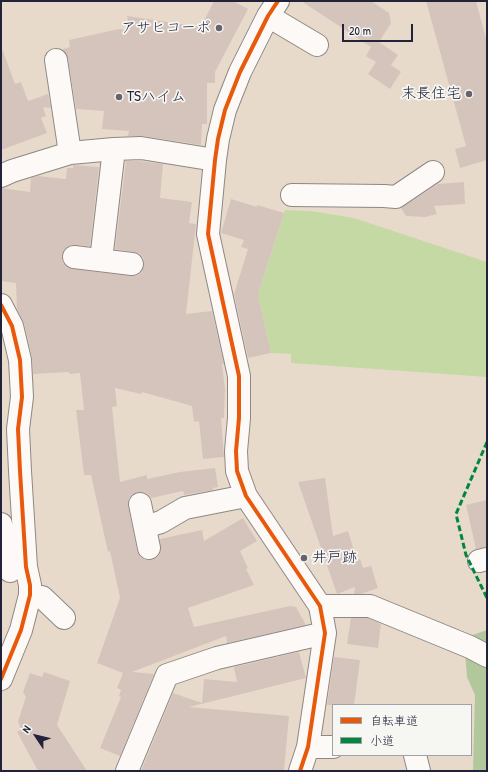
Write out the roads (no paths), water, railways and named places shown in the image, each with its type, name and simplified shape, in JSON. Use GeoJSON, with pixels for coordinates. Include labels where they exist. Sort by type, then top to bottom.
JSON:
{"type":"FeatureCollection","features":[{"type":"Feature","properties":{"kind":"street"},"geometry":{"type":"LineString","coordinates":[[300,771],[308,747],[325,633],[320,606],[246,496],[237,471],[236,451],[240,418],[239,376],[208,234],[215,160],[225,110],[240,72],[273,8],[317,45]]}},
{"type":"Feature","properties":{"kind":"street"},"geometry":{"type":"LineString","coordinates":[[56,60],[70,153]]}},
{"type":"Feature","properties":{"kind":"street"},"geometry":{"type":"LineString","coordinates":[[1,176],[70,153],[114,149],[141,148],[215,160]]}},
{"type":"Feature","properties":{"kind":"street"},"geometry":{"type":"LineString","coordinates":[[102,260],[114,149]]}},
{"type":"Feature","properties":{"kind":"street"},"geometry":{"type":"LineString","coordinates":[[292,196],[396,197],[433,172]]}},
{"type":"Feature","properties":{"kind":"street"},"geometry":{"type":"LineString","coordinates":[[74,257],[132,264]]}},
{"type":"Feature","properties":{"kind":"street"},"geometry":{"type":"LineString","coordinates":[[1,304],[12,326],[20,360],[22,397],[18,429],[20,471],[12,573]]}},
{"type":"Feature","properties":{"kind":"street"},"geometry":{"type":"LineString","coordinates":[[1,417],[18,429]]}},
{"type":"Feature","properties":{"kind":"street"},"geometry":{"type":"LineString","coordinates":[[140,504],[147,537],[161,522],[185,508],[246,496]]}},
{"type":"Feature","properties":{"kind":"street"},"geometry":{"type":"LineString","coordinates":[[1,524],[12,573],[30,585],[30,595],[21,630],[1,679]]}},
{"type":"Feature","properties":{"kind":"street"},"geometry":{"type":"LineString","coordinates":[[30,595],[42,597],[64,618]]}},
{"type":"Feature","properties":{"kind":"street"},"geometry":{"type":"LineString","coordinates":[[320,606],[370,606],[470,647],[487,656]]}},
{"type":"Feature","properties":{"kind":"street"},"geometry":{"type":"LineString","coordinates":[[127,771],[167,675],[217,658],[325,633]]}},
{"type":"Feature","properties":{"kind":"street"},"geometry":{"type":"LineString","coordinates":[[308,747],[332,747]]}},
{"type":"Feature","properties":{"kind":"street"},"geometry":{"type":"LineString","coordinates":[[415,756],[419,771]]}},
{"type":"Feature","properties":{"kind":"place","name":"アサヒコーポ"},"geometry":{"type":"Point","coordinates":[219,28]}},
{"type":"Feature","properties":{"kind":"place","name":"末長住宅"},"geometry":{"type":"Point","coordinates":[469,94]}},
{"type":"Feature","properties":{"kind":"place","name":"TSハイム"},"geometry":{"type":"Point","coordinates":[119,97]}},
{"type":"Feature","properties":{"kind":"place","name":"井戸跡"},"geometry":{"type":"Point","coordinates":[304,558]}}]}
